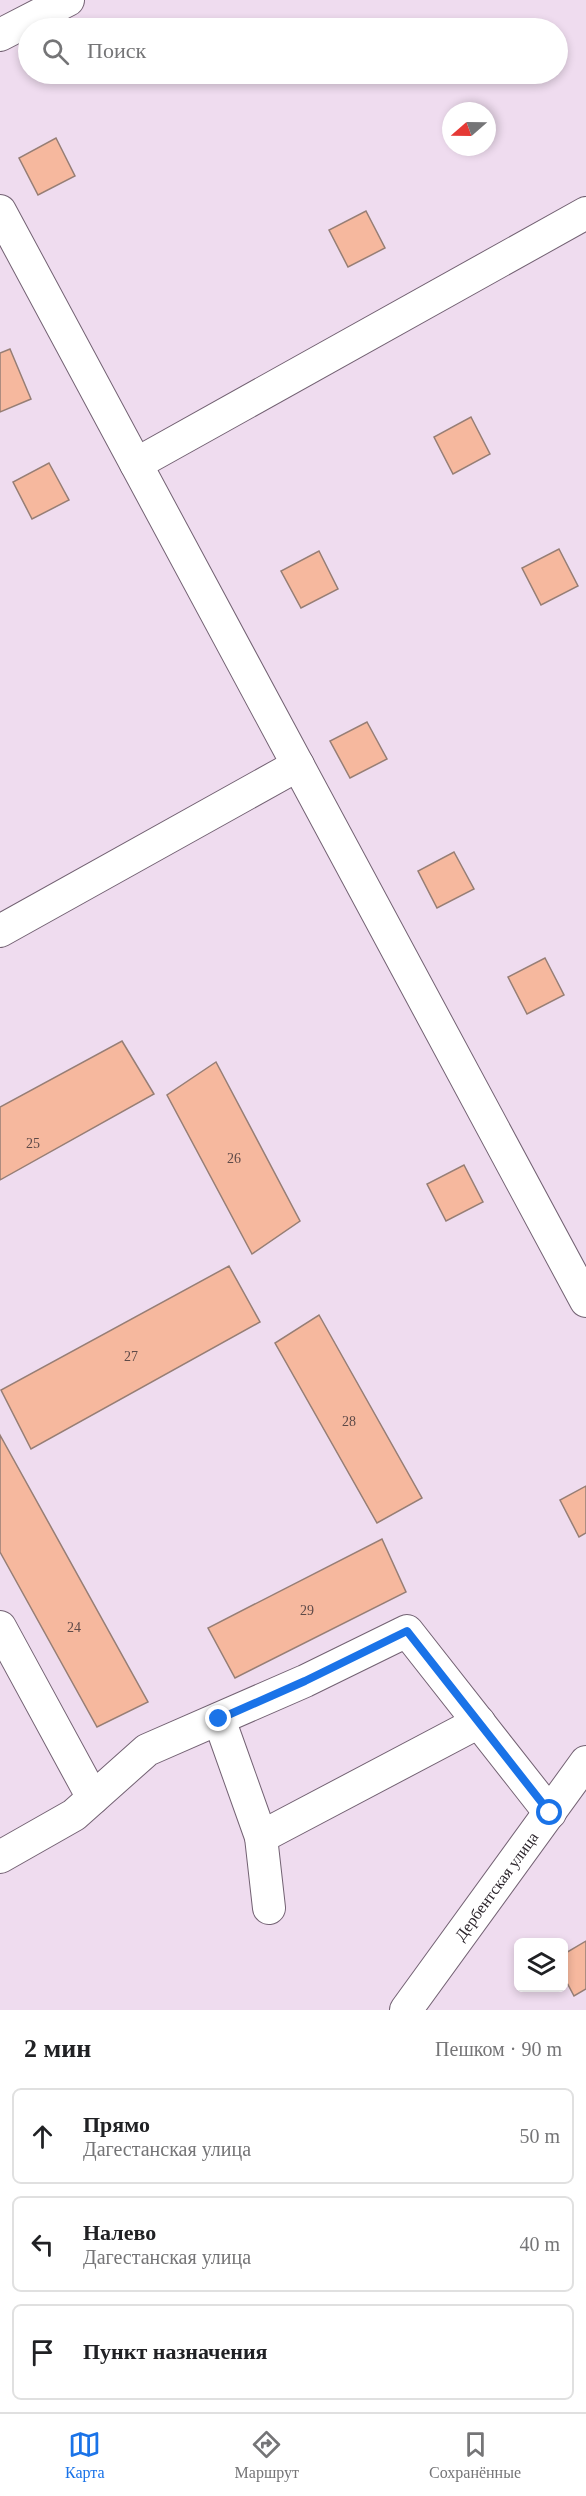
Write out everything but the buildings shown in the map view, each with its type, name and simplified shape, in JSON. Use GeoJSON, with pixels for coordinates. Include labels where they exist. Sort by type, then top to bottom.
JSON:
{"type":"FeatureCollection","features":[{"type":"Feature","properties":{"kind":"street"},"geometry":{"type":"LineString","coordinates":[[33,18],[68,0]]}},
{"type":"Feature","properties":{"kind":"street"},"geometry":{"type":"LineString","coordinates":[[0,35],[18,26]]}},
{"type":"Feature","properties":{"kind":"street"},"geometry":{"type":"LineString","coordinates":[[0,211],[586,1301]]}},
{"type":"Feature","properties":{"kind":"street"},"geometry":{"type":"LineString","coordinates":[[136,464],[586,213]]}},
{"type":"Feature","properties":{"kind":"street"},"geometry":{"type":"LineString","coordinates":[[0,931],[298,765]]}},
{"type":"Feature","properties":{"kind":"street"},"geometry":{"type":"LineString","coordinates":[[0,1627],[93,1798]]}},
{"type":"Feature","properties":{"kind":"street"},"geometry":{"type":"LineString","coordinates":[[0,1857],[74,1815],[147,1750],[305,1681],[407,1631],[550,1813]]}},
{"type":"Feature","properties":{"kind":"street"},"geometry":{"type":"LineString","coordinates":[[219,1719],[261,1837],[268,1908]]}},
{"type":"Feature","properties":{"kind":"street"},"geometry":{"type":"LineString","coordinates":[[261,1837],[479,1722]]}},
{"type":"Feature","properties":{"kind":"street","name":"Дербентская улица"},"geometry":{"type":"LineString","coordinates":[[406,2010],[586,1762]]}},
{"type":"Feature","properties":{"kind":"route"},"geometry":{"type":"LineString","coordinates":[[219,1719],[305,1681],[407,1631],[550,1813]]}}]}
